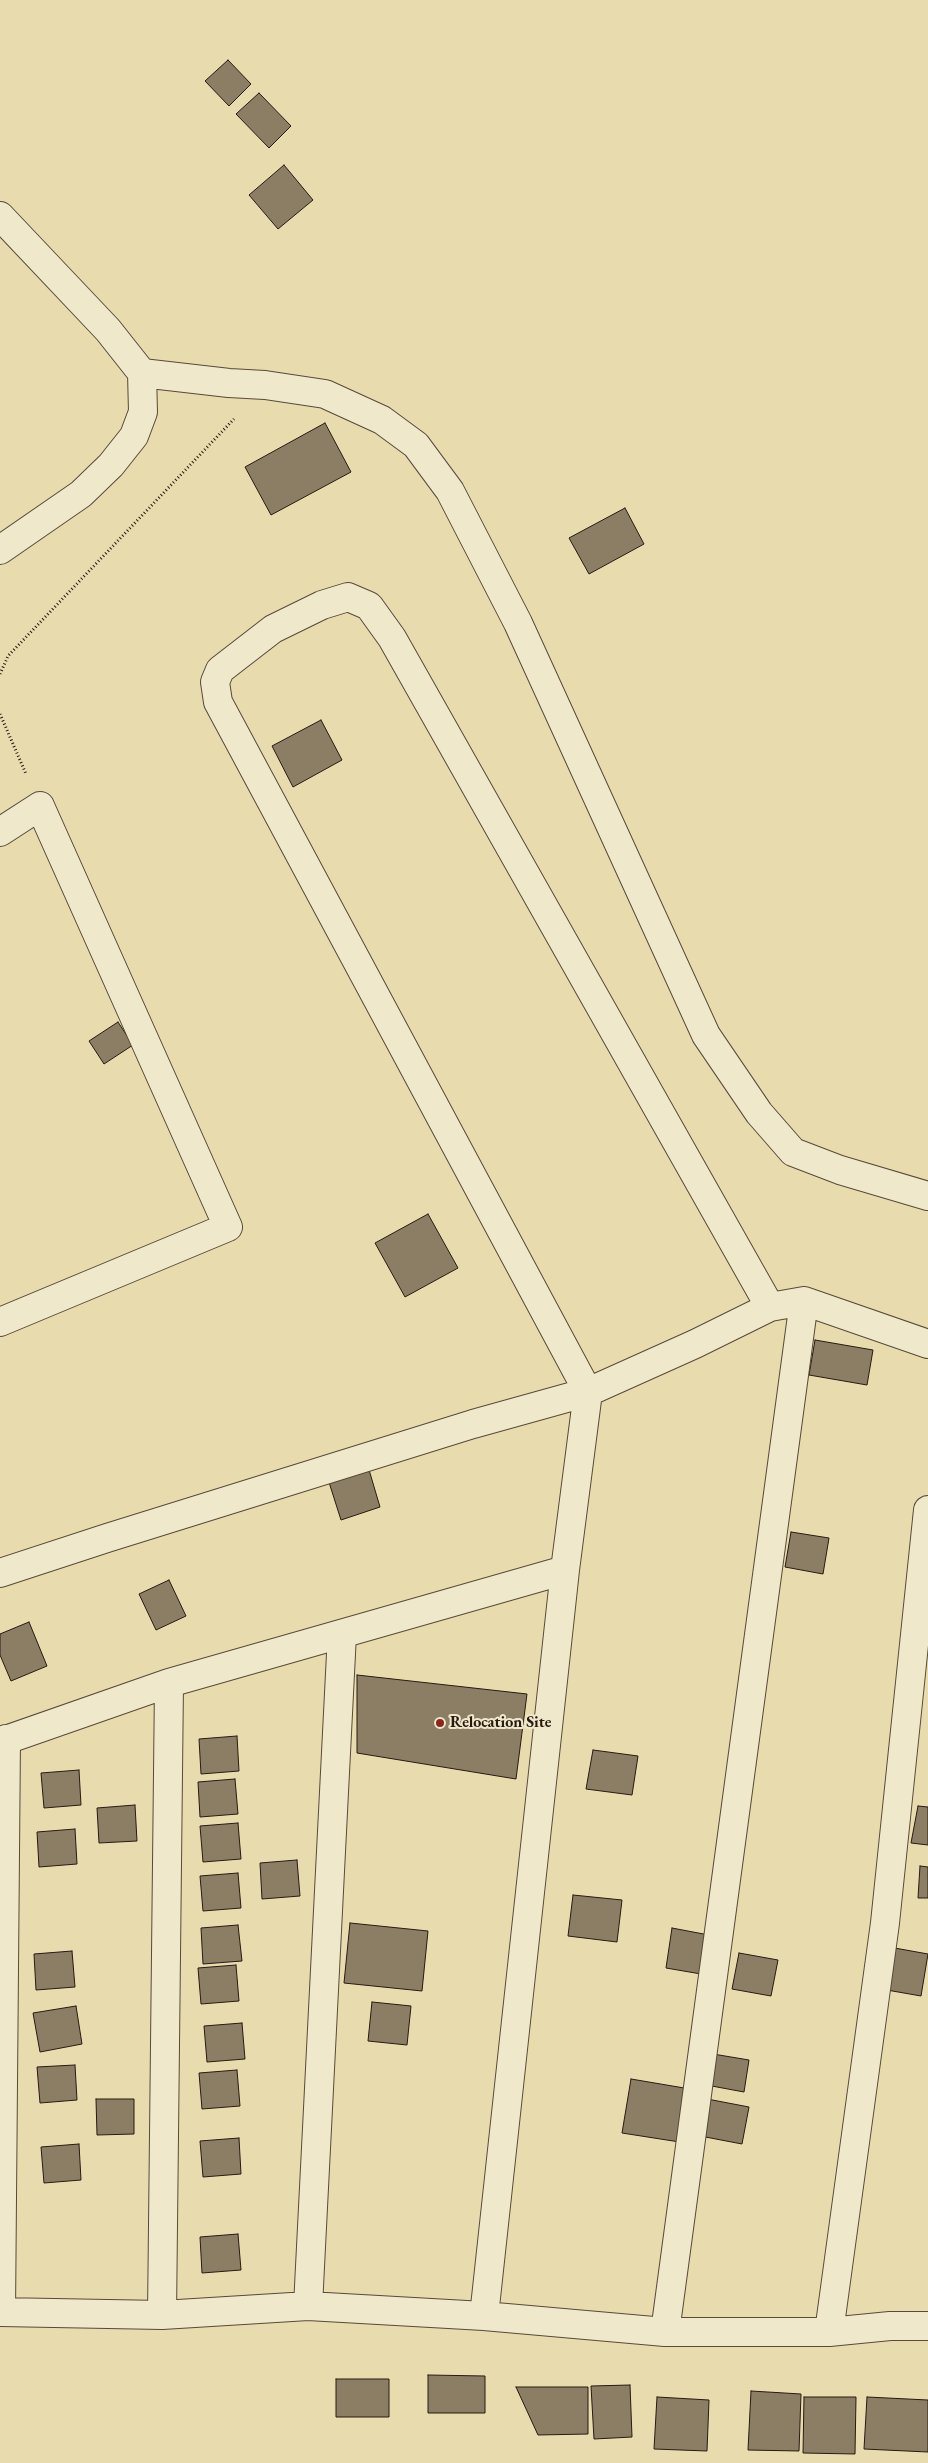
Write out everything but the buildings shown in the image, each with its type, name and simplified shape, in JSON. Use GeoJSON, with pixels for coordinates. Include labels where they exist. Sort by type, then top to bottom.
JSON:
{"type":"FeatureCollection","features":[{"type":"Feature","properties":{"kind":"street"},"geometry":{"type":"LineString","coordinates":[[0,216],[108,330],[142,373],[144,412],[134,436],[112,465],[81,494],[0,550]]}},
{"type":"Feature","properties":{"kind":"street"},"geometry":{"type":"LineString","coordinates":[[142,373],[228,383],[265,385],[325,394],[382,420],[416,445],[450,491],[518,623],[706,1035],[759,1114],[793,1152],[840,1170],[928,1196]]}},
{"type":"Feature","properties":{"kind":"street"},"geometry":{"type":"LineString","coordinates":[[484,2316],[565,1570],[588,1392],[218,702],[216,682],[220,670],[274,629],[322,605],[348,597],[370,606],[392,638],[770,1307]]}},
{"type":"Feature","properties":{"kind":"street"},"geometry":{"type":"LineString","coordinates":[[0,832],[40,806],[228,1227],[3,1313]]}},
{"type":"Feature","properties":{"kind":"street"},"geometry":{"type":"LineString","coordinates":[[665,2332],[804,1301]]}},
{"type":"Feature","properties":{"kind":"street"},"geometry":{"type":"LineString","coordinates":[[0,1573],[106,1538],[455,1430],[588,1392],[695,1344],[770,1307],[804,1301],[928,1344]]}},
{"type":"Feature","properties":{"kind":"street"},"geometry":{"type":"LineString","coordinates":[[829,2332],[885,1923],[928,1510]]}},
{"type":"Feature","properties":{"kind":"street"},"geometry":{"type":"LineString","coordinates":[[565,1570],[169,1683],[3,1740],[0,2312],[162,2315],[308,2306],[484,2316],[665,2332],[829,2332],[890,2326],[928,2326]]}},
{"type":"Feature","properties":{"kind":"street"},"geometry":{"type":"LineString","coordinates":[[308,2306],[342,1634]]}},
{"type":"Feature","properties":{"kind":"street"},"geometry":{"type":"LineString","coordinates":[[162,2315],[169,1683]]}},
{"type":"Feature","properties":{"kind":"path"},"geometry":{"type":"LineString","coordinates":[[0,674],[8,656],[265,385]]}},
{"type":"Feature","properties":{"kind":"path"},"geometry":{"type":"LineString","coordinates":[[0,714],[40,806]]}},
{"type":"Feature","properties":{"kind":"place","name":"Relocation Site"},"geometry":{"type":"Point","coordinates":[440,1723]}}]}
